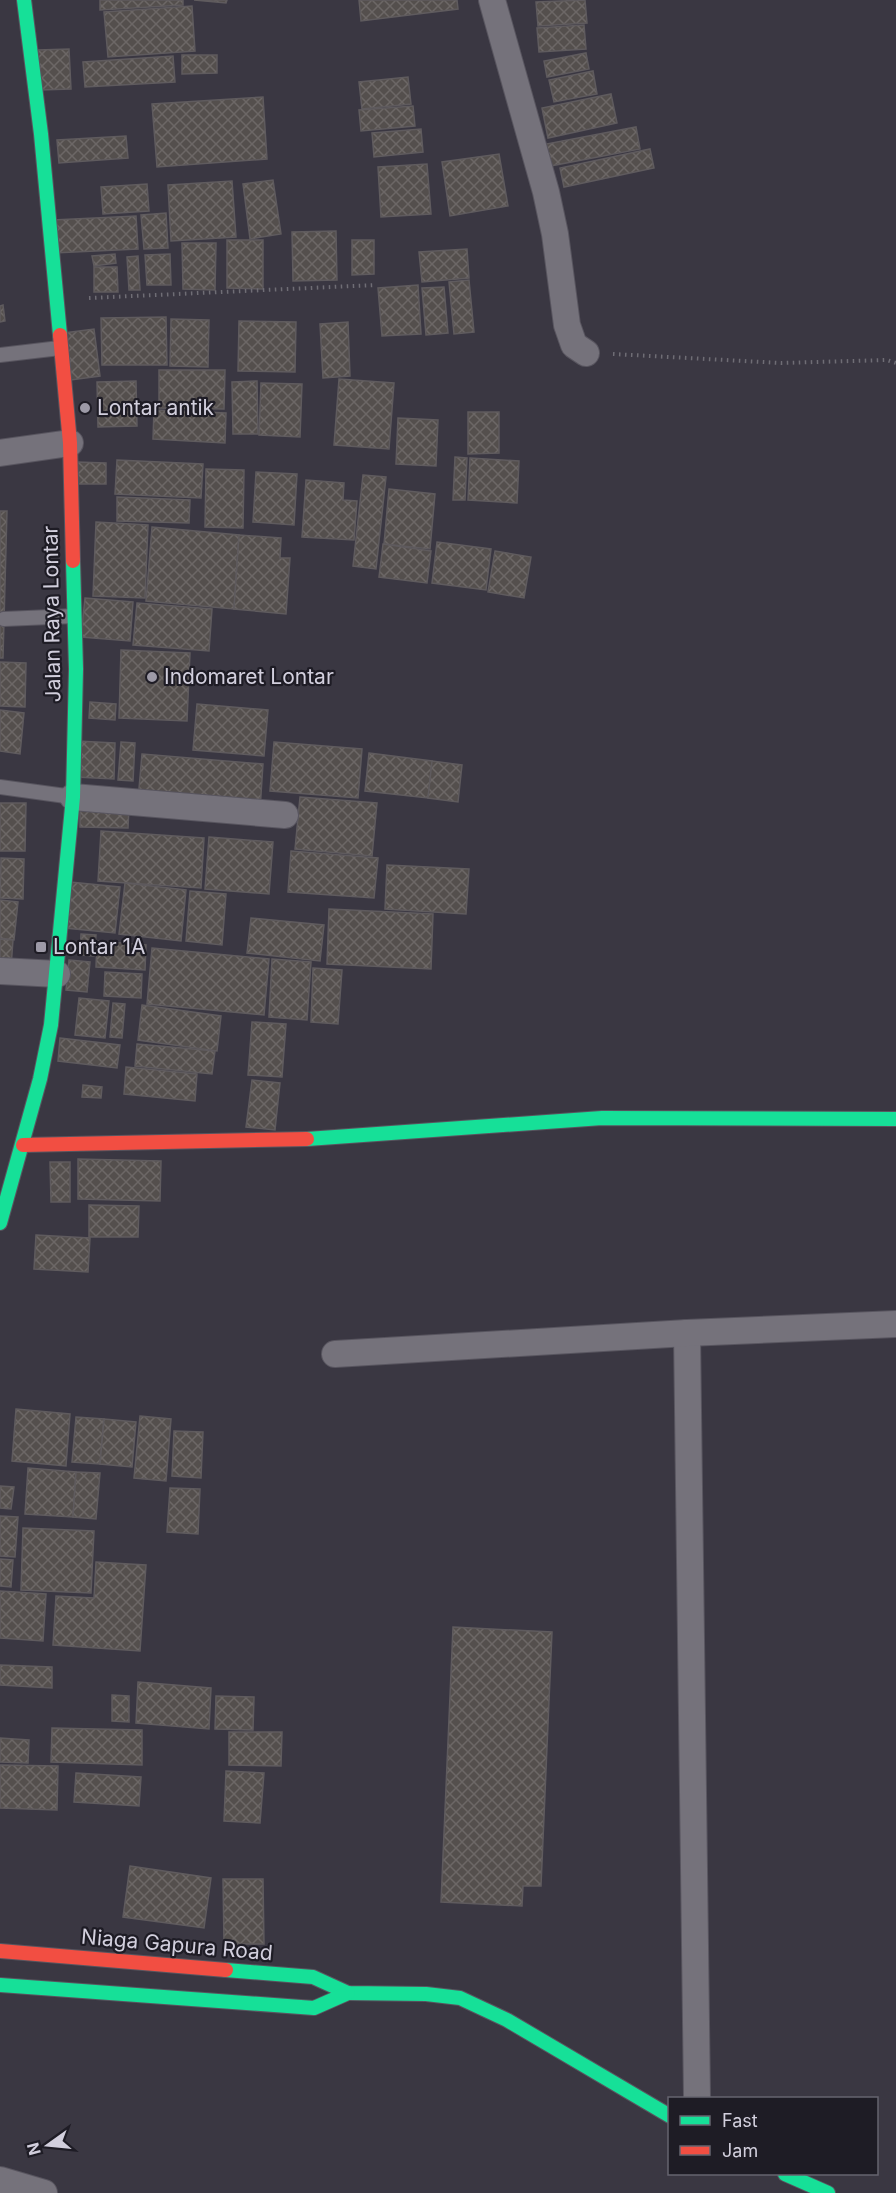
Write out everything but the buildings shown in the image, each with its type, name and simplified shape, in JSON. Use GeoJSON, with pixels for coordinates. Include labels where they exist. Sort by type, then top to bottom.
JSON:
{"type":"FeatureCollection","features":[{"type":"Feature","properties":{"kind":"street","name":"Jalan Raya Lontar"},"geometry":{"type":"LineString","coordinates":[[0,1223],[3,1199],[22,1145],[40,1079],[57,974],[73,797],[74,616],[70,443],[57,299],[24,0]]}},
{"type":"Feature","properties":{"kind":"street"},"geometry":{"type":"LineString","coordinates":[[492,0],[548,202],[555,234],[567,325],[574,345],[586,353]]}},
{"type":"Feature","properties":{"kind":"street"},"geometry":{"type":"LineString","coordinates":[[0,453],[70,443]]}},
{"type":"Feature","properties":{"kind":"street"},"geometry":{"type":"LineString","coordinates":[[73,797],[285,815]]}},
{"type":"Feature","properties":{"kind":"street"},"geometry":{"type":"LineString","coordinates":[[0,971],[57,974]]}},
{"type":"Feature","properties":{"kind":"street"},"geometry":{"type":"LineString","coordinates":[[22,1145],[272,1142],[602,1118],[896,1119]]}},
{"type":"Feature","properties":{"kind":"street"},"geometry":{"type":"LineString","coordinates":[[335,1354],[687,1333],[896,1324]]}},
{"type":"Feature","properties":{"kind":"street"},"geometry":{"type":"LineString","coordinates":[[687,1333],[698,2097]]}},
{"type":"Feature","properties":{"kind":"street","name":"Niaga Gapura Road"},"geometry":{"type":"LineString","coordinates":[[0,1951],[312,1977],[348,1992],[426,1994],[460,1998],[507,2020],[668,2115]]}},
{"type":"Feature","properties":{"kind":"street","name":"Niaga Gapura Road"},"geometry":{"type":"LineString","coordinates":[[0,1985],[314,2008],[348,1992]]}},
{"type":"Feature","properties":{"kind":"street"},"geometry":{"type":"LineString","coordinates":[[787,2175],[828,2193]]}},
{"type":"Feature","properties":{"kind":"street"},"geometry":{"type":"LineString","coordinates":[[0,2180],[47,2192]]}},
{"type":"Feature","properties":{"kind":"lane"},"geometry":{"type":"LineString","coordinates":[[0,355],[62,348]]}},
{"type":"Feature","properties":{"kind":"lane"},"geometry":{"type":"LineString","coordinates":[[4,619],[74,616]]}},
{"type":"Feature","properties":{"kind":"lane"},"geometry":{"type":"LineString","coordinates":[[0,787],[73,797]]}},
{"type":"Feature","properties":{"kind":"path"},"geometry":{"type":"LineString","coordinates":[[57,299],[376,285]]}},
{"type":"Feature","properties":{"kind":"path"},"geometry":{"type":"LineString","coordinates":[[586,353],[781,363],[887,360],[896,363]]}},
{"type":"Feature","properties":{"kind":"traffic: fast"},"geometry":{"type":"LineString","coordinates":[[24,0],[41,134],[60,335]]}},
{"type":"Feature","properties":{"kind":"traffic: fast"},"geometry":{"type":"LineString","coordinates":[[0,1223],[40,1079],[51,1025],[73,797],[76,669],[73,561]]}},
{"type":"Feature","properties":{"kind":"traffic: fast"},"geometry":{"type":"LineString","coordinates":[[307,1139],[602,1118],[896,1119]]}},
{"type":"Feature","properties":{"kind":"traffic: fast"},"geometry":{"type":"LineString","coordinates":[[226,1970],[313,1977],[348,1993],[426,1994],[460,1998],[507,2020],[668,2115]]}},
{"type":"Feature","properties":{"kind":"traffic: fast"},"geometry":{"type":"LineString","coordinates":[[0,1985],[314,2008],[348,1993]]}},
{"type":"Feature","properties":{"kind":"traffic: fast"},"geometry":{"type":"LineString","coordinates":[[787,2175],[828,2193]]}},
{"type":"Feature","properties":{"kind":"traffic: jam"},"geometry":{"type":"LineString","coordinates":[[60,335],[70,443],[73,561]]}},
{"type":"Feature","properties":{"kind":"traffic: jam"},"geometry":{"type":"LineString","coordinates":[[23,1145],[307,1139]]}},
{"type":"Feature","properties":{"kind":"traffic: jam"},"geometry":{"type":"LineString","coordinates":[[0,1951],[226,1970]]}},
{"type":"Feature","properties":{"kind":"place","name":"Lontar antik"},"geometry":{"type":"Point","coordinates":[85,408]}},
{"type":"Feature","properties":{"kind":"place","name":"Indomaret Lontar"},"geometry":{"type":"Point","coordinates":[152,677]}},
{"type":"Feature","properties":{"kind":"place","name":"Lontar 1A"},"geometry":{"type":"Point","coordinates":[41,947]}}]}
